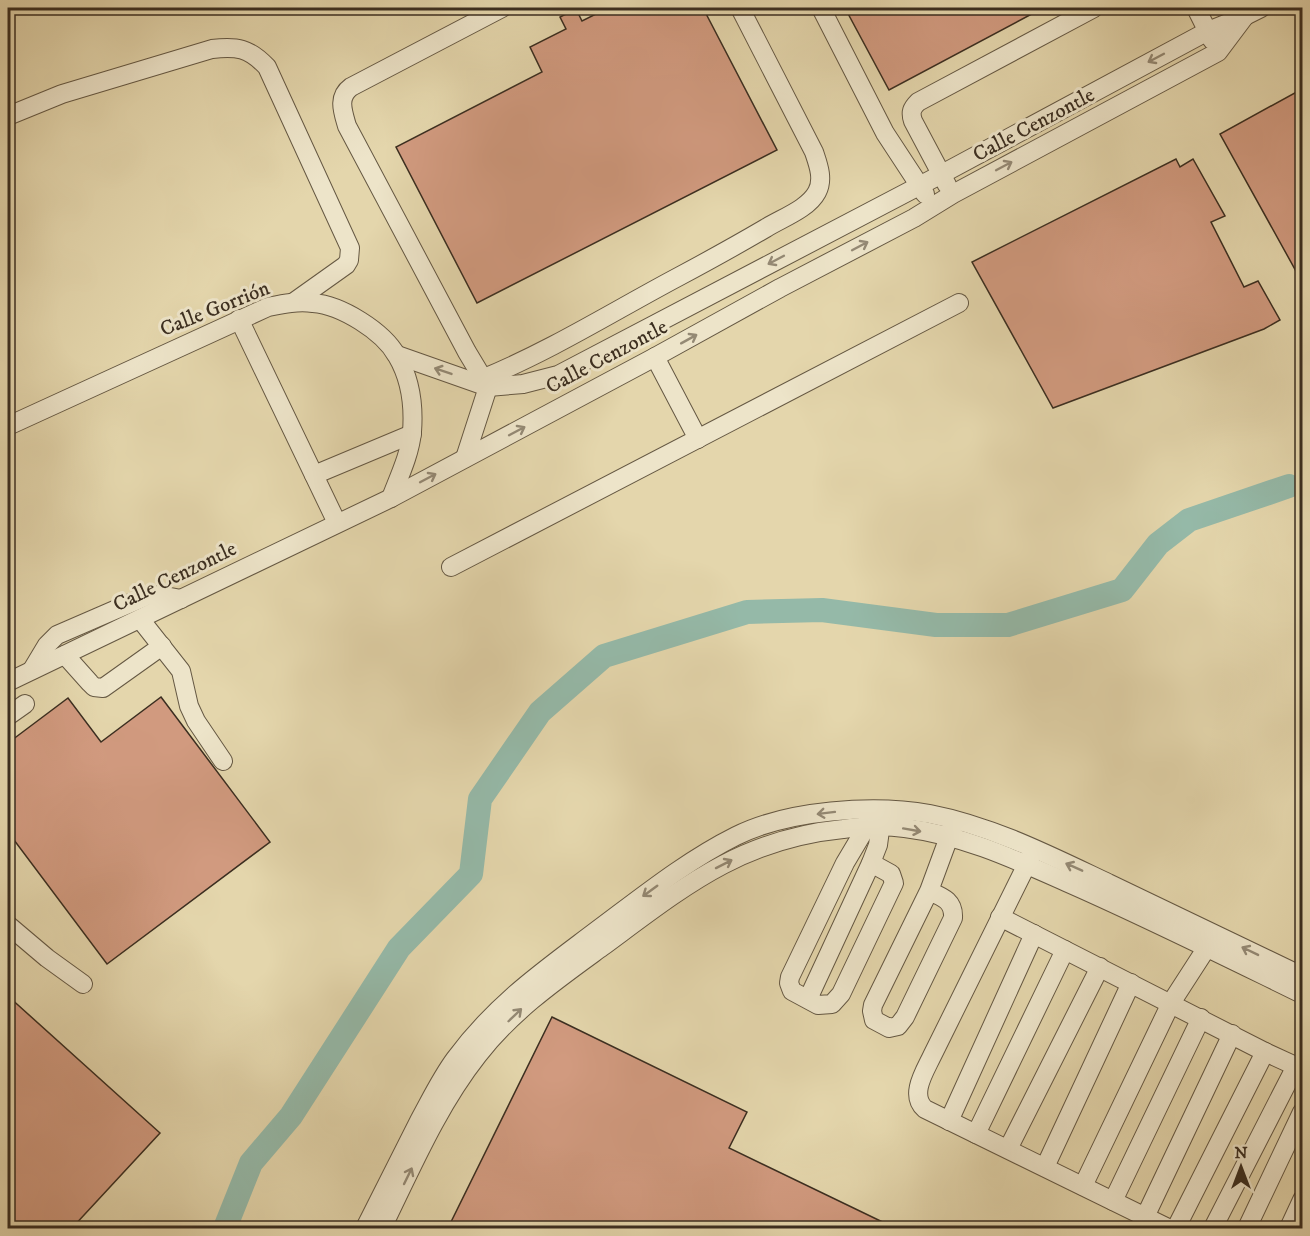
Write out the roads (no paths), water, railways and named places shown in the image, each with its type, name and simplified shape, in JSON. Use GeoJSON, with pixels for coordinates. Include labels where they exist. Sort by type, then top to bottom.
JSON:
{"type":"FeatureCollection","features":[{"type":"Feature","properties":{"kind":"street"},"geometry":{"type":"LineString","coordinates":[[465,458],[484,406],[486,382],[467,352],[347,126],[342,99],[344,93],[351,87],[502,8]]}},
{"type":"Feature","properties":{"kind":"street"},"geometry":{"type":"LineString","coordinates":[[486,382],[729,250],[799,209],[817,192],[820,182],[819,166],[814,152],[740,8]]}},
{"type":"Feature","properties":{"kind":"street"},"geometry":{"type":"LineString","coordinates":[[821,8],[885,133],[918,185],[934,205]]}},
{"type":"Feature","properties":{"kind":"street"},"geometry":{"type":"LineString","coordinates":[[953,194],[940,175],[913,122],[911,111],[913,107],[918,102],[1094,8]]}},
{"type":"Feature","properties":{"kind":"street"},"geometry":{"type":"LineString","coordinates":[[1196,8],[1218,52],[1245,16]]}},
{"type":"Feature","properties":{"kind":"street","name":"Calle Cenzontle"},"geometry":{"type":"LineString","coordinates":[[397,355],[486,382],[523,384],[558,375],[940,175],[1208,31],[1262,8]]}},
{"type":"Feature","properties":{"kind":"street"},"geometry":{"type":"LineString","coordinates":[[8,116],[62,94],[212,49],[234,47],[252,53],[267,67],[350,248],[349,260],[346,264],[294,302]]}},
{"type":"Feature","properties":{"kind":"street","name":"Calle Cenzontle"},"geometry":{"type":"LineString","coordinates":[[8,682],[391,498],[1218,52]]}},
{"type":"Feature","properties":{"kind":"street","name":"Calle Gorrión"},"geometry":{"type":"LineString","coordinates":[[8,426],[268,307],[294,302],[315,303],[338,309],[362,322],[378,334],[397,355],[411,399],[412,434],[391,498]]}},
{"type":"Feature","properties":{"kind":"street"},"geometry":{"type":"LineString","coordinates":[[451,567],[959,303]]}},
{"type":"Feature","properties":{"kind":"street"},"geometry":{"type":"LineString","coordinates":[[239,319],[337,523]]}},
{"type":"Feature","properties":{"kind":"street"},"geometry":{"type":"LineString","coordinates":[[655,357],[698,440]]}},
{"type":"Feature","properties":{"kind":"street"},"geometry":{"type":"LineString","coordinates":[[314,475],[412,434]]}},
{"type":"Feature","properties":{"kind":"street"},"geometry":{"type":"LineString","coordinates":[[32,670],[47,645],[64,631],[147,596],[160,595],[181,599]]}},
{"type":"Feature","properties":{"kind":"street"},"geometry":{"type":"LineString","coordinates":[[140,619],[181,671],[186,697],[196,721],[224,760]]}},
{"type":"Feature","properties":{"kind":"street"},"geometry":{"type":"LineString","coordinates":[[64,655],[94,687],[103,688],[162,646]]}},
{"type":"Feature","properties":{"kind":"street"},"geometry":{"type":"LineString","coordinates":[[8,716],[25,704]]}},
{"type":"Feature","properties":{"kind":"street"},"geometry":{"type":"LineString","coordinates":[[365,1228],[452,1063],[506,1000],[701,855],[738,835],[795,818],[827,812],[875,818],[906,828],[952,828],[1030,857],[1139,914],[1302,976]]}},
{"type":"Feature","properties":{"kind":"street"},"geometry":{"type":"LineString","coordinates":[[808,999],[871,863],[878,844],[875,818]]}},
{"type":"Feature","properties":{"kind":"street"},"geometry":{"type":"LineString","coordinates":[[871,863],[891,874],[894,880],[841,994],[836,1001],[822,1006],[792,991],[790,977],[846,863],[875,818]]}},
{"type":"Feature","properties":{"kind":"street"},"geometry":{"type":"LineString","coordinates":[[382,1228],[443,1105],[459,1080],[492,1039],[533,999],[682,889],[722,864],[756,848],[875,818]]}},
{"type":"Feature","properties":{"kind":"street"},"geometry":{"type":"LineString","coordinates":[[929,891],[949,902],[953,908],[953,918],[905,1017],[898,1026],[889,1028],[874,1020],[873,1005],[929,891],[952,828]]}},
{"type":"Feature","properties":{"kind":"street"},"geometry":{"type":"LineString","coordinates":[[1030,857],[921,1078],[918,1093],[921,1105],[1168,1228]]}},
{"type":"Feature","properties":{"kind":"street"},"geometry":{"type":"LineString","coordinates":[[1000,917],[1265,1052],[1299,1067],[1213,1228]]}},
{"type":"Feature","properties":{"kind":"street"},"geometry":{"type":"LineString","coordinates":[[8,925],[47,958],[83,984]]}},
{"type":"Feature","properties":{"kind":"street"},"geometry":{"type":"LineString","coordinates":[[949,1120],[1034,934]]}},
{"type":"Feature","properties":{"kind":"street"},"geometry":{"type":"LineString","coordinates":[[1211,941],[1302,994]]}},
{"type":"Feature","properties":{"kind":"street"},"geometry":{"type":"LineString","coordinates":[[1083,1186],[1171,1003],[1211,941]]}},
{"type":"Feature","properties":{"kind":"street"},"geometry":{"type":"LineString","coordinates":[[976,1134],[1065,950]]}},
{"type":"Feature","properties":{"kind":"street"},"geometry":{"type":"LineString","coordinates":[[1008,1149],[1100,967]]}},
{"type":"Feature","properties":{"kind":"street"},"geometry":{"type":"LineString","coordinates":[[1045,1167],[1131,983]]}},
{"type":"Feature","properties":{"kind":"street"},"geometry":{"type":"LineString","coordinates":[[1113,1201],[1201,1018]]}},
{"type":"Feature","properties":{"kind":"street"},"geometry":{"type":"LineString","coordinates":[[1145,1217],[1232,1034]]}},
{"type":"Feature","properties":{"kind":"street"},"geometry":{"type":"LineString","coordinates":[[1176,1228],[1265,1052]]}},
{"type":"Feature","properties":{"kind":"street"},"geometry":{"type":"LineString","coordinates":[[1247,1228],[1302,1112]]}},
{"type":"Feature","properties":{"kind":"street"},"geometry":{"type":"LineString","coordinates":[[1289,1228],[1302,1200]]}},
{"type":"Feature","properties":{"kind":"waterway"},"geometry":{"type":"LineString","coordinates":[[1289,486],[1302,491]]}},
{"type":"Feature","properties":{"kind":"waterway"},"geometry":{"type":"LineString","coordinates":[[225,1228],[251,1163],[291,1116],[399,948],[471,874],[480,799],[540,712],[604,656],[747,612],[822,610],[936,625],[1008,625],[1122,590],[1158,544],[1189,520],[1289,486]]}}]}
